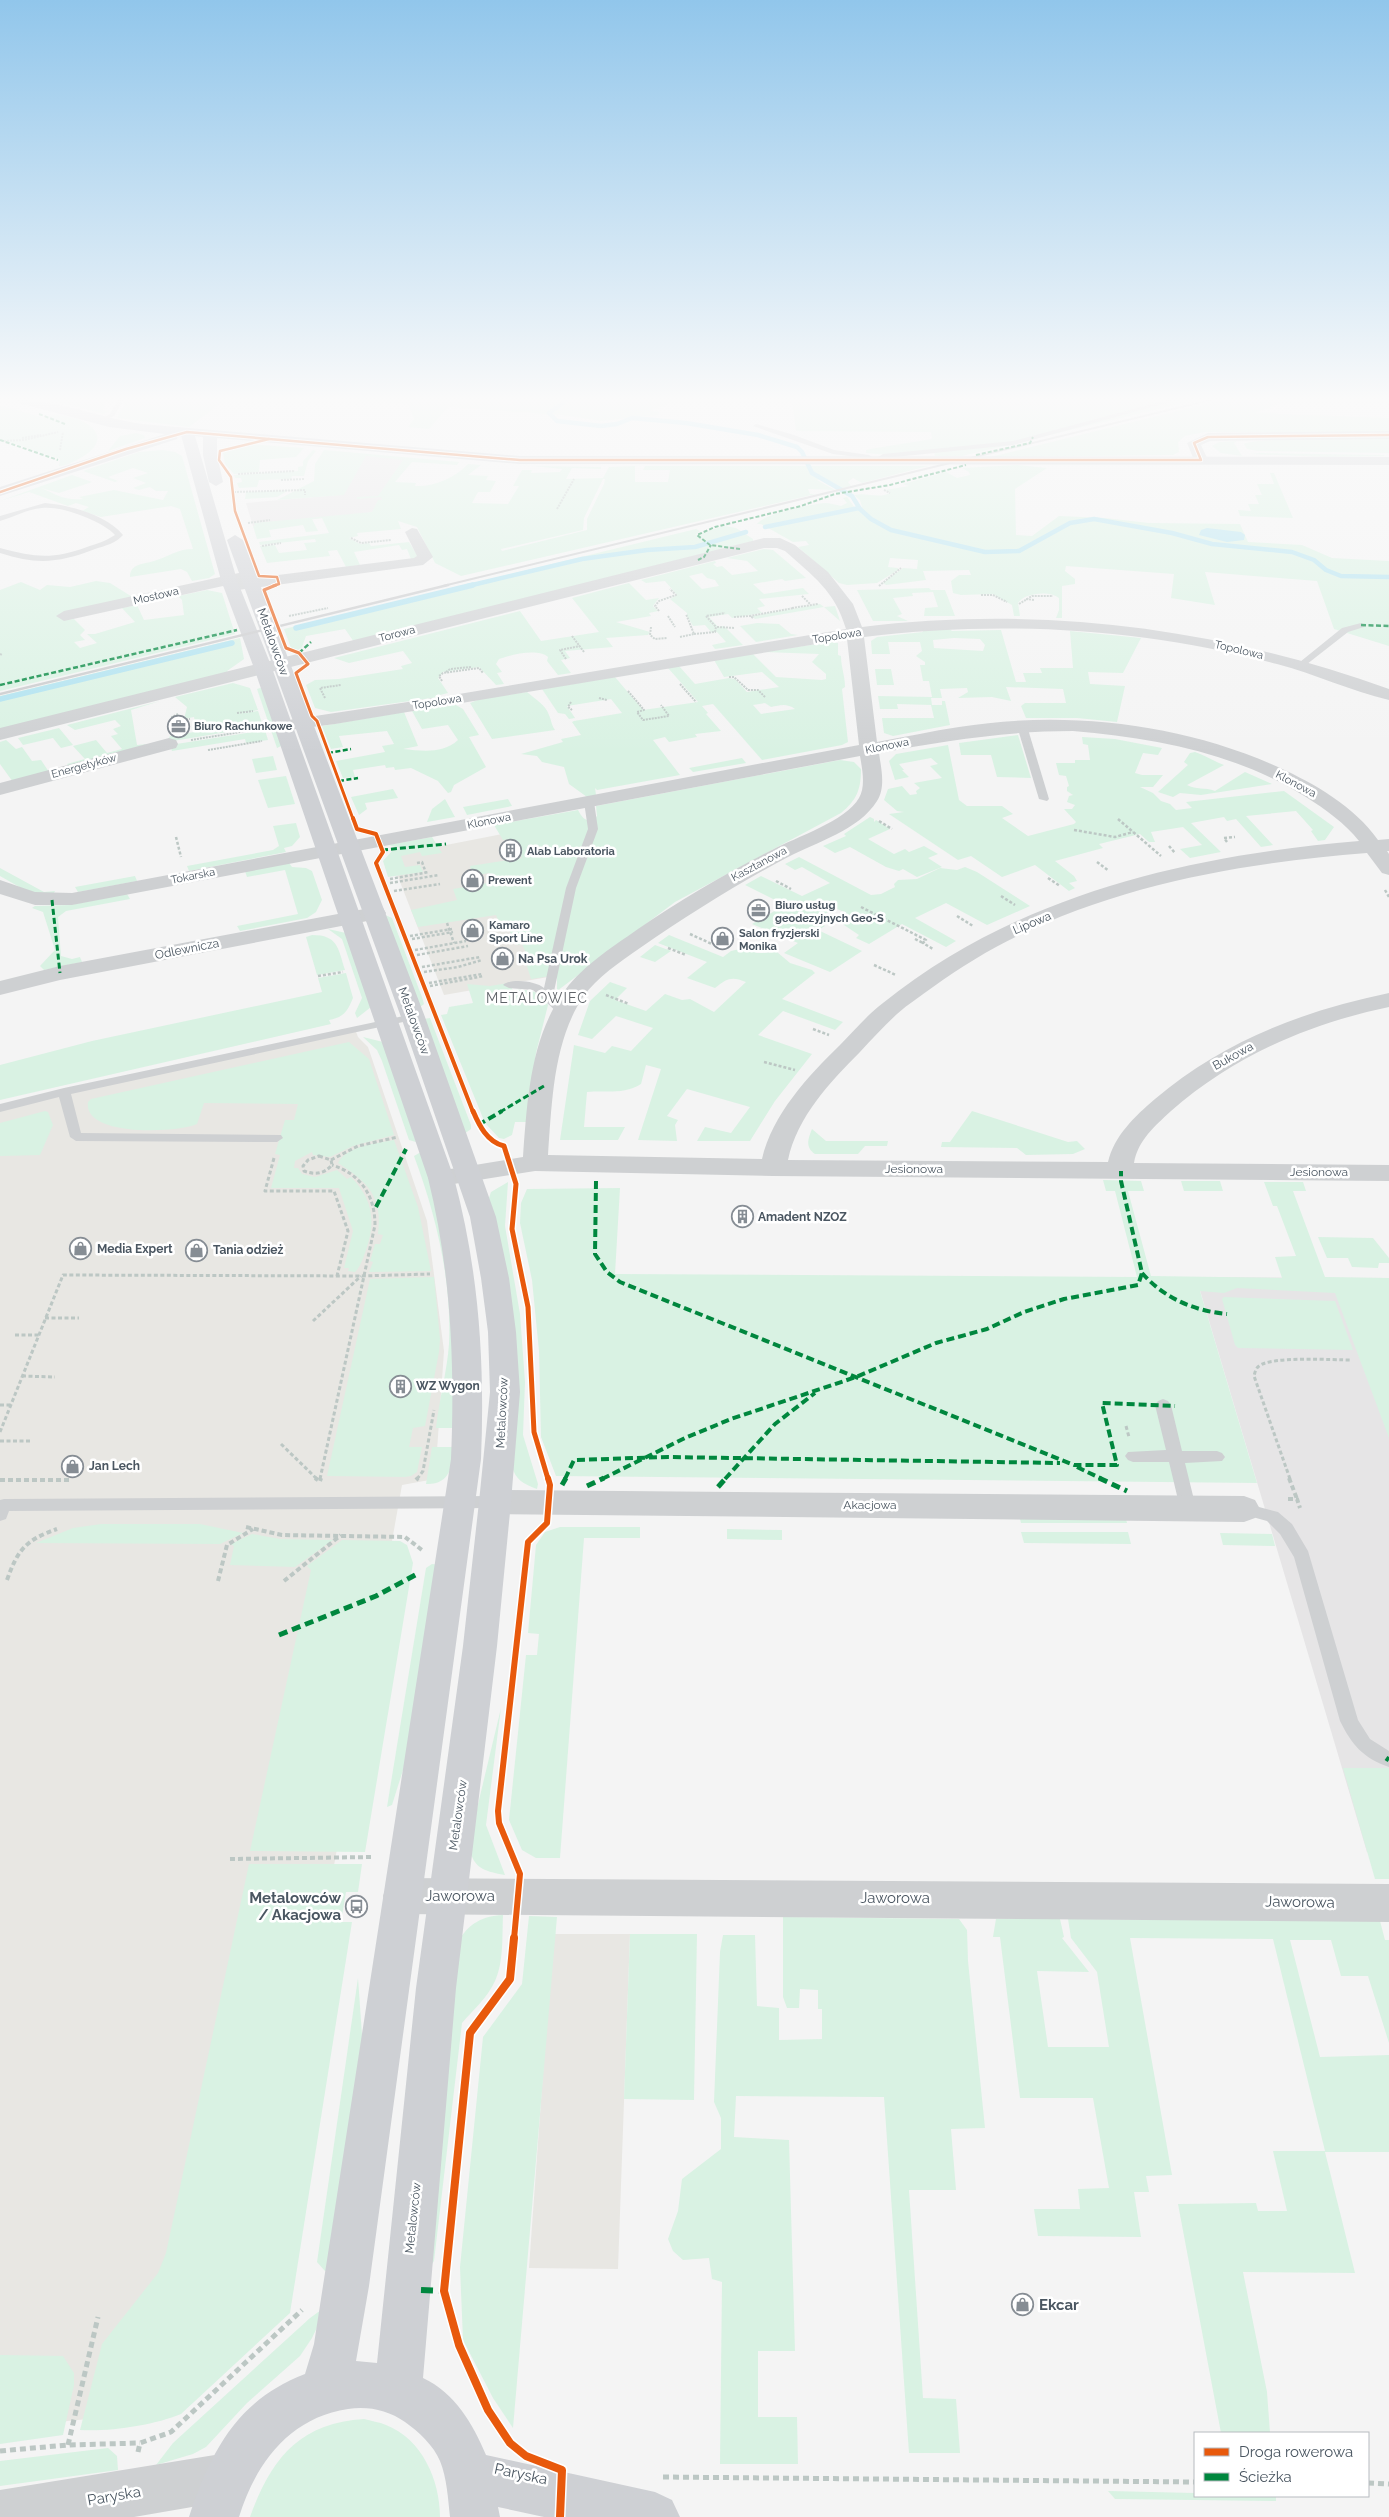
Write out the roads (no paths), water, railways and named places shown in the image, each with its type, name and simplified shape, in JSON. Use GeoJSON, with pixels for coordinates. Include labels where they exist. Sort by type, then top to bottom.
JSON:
{"type":"FeatureCollection","features":[{"type":"Feature","properties":{"kind":"street","name":"Metalowców"},"geometry":{"type":"LineString","coordinates":[[210,517],[230,583],[272,666]]}},
{"type":"Feature","properties":{"kind":"street","name":"Metalowców"},"geometry":{"type":"LineString","coordinates":[[227,517],[249,580],[272,666],[280,729],[338,849],[375,913],[413,1017],[455,1176],[453,1220],[461,1260],[469,1368],[466,1459],[346,2286],[337,2344],[325,2388]]}},
{"type":"Feature","properties":{"kind":"street","name":"Mostowa"},"geometry":{"type":"LineString","coordinates":[[64,616],[249,580],[418,562],[425,557],[412,532]]}},
{"type":"Feature","properties":{"kind":"street","name":"Torowa"},"geometry":{"type":"LineString","coordinates":[[0,734],[764,543],[780,544],[793,550]]}},
{"type":"Feature","properties":{"kind":"street","name":"Kasztanowa"},"geometry":{"type":"LineString","coordinates":[[536,1163],[547,1062],[555,1031],[571,997],[596,972],[671,916],[742,872],[855,812],[868,800],[872,787],[869,750],[855,632],[850,612],[843,596],[793,550]]}},
{"type":"Feature","properties":{"kind":"street","name":"Topolowa"},"geometry":{"type":"LineString","coordinates":[[280,729],[855,632],[952,624],[1090,626],[1205,643],[1299,666],[1389,695]]}},
{"type":"Feature","properties":{"kind":"street","name":"Klonowa"},"geometry":{"type":"LineString","coordinates":[[338,849],[960,732],[1022,726],[1074,726],[1120,730],[1174,739],[1223,753],[1266,769],[1330,803],[1382,846],[1385,876]]}},
{"type":"Feature","properties":{"kind":"street","name":"Energetyków"},"geometry":{"type":"LineString","coordinates":[[0,789],[169,744]]}},
{"type":"Feature","properties":{"kind":"street","name":"Lipowa"},"geometry":{"type":"LineString","coordinates":[[773,1168],[780,1141],[786,1128],[818,1082],[859,1035],[903,997],[954,961],[1006,934],[1082,902],[1154,880],[1222,864],[1295,854],[1382,846]]}},
{"type":"Feature","properties":{"kind":"street","name":"Metalowców"},"geometry":{"type":"LineString","coordinates":[[338,849],[351,918],[386,1022],[455,1176],[484,1217],[502,1332],[505,1392],[480,1646],[446,1896],[398,2389]]}},
{"type":"Feature","properties":{"kind":"street","name":"Tokarska"},"geometry":{"type":"LineString","coordinates":[[0,886],[11,892],[36,899],[72,899],[338,849]]}},
{"type":"Feature","properties":{"kind":"street","name":"Odlewnicza"},"geometry":{"type":"LineString","coordinates":[[0,988],[60,974],[375,913]]}},
{"type":"Feature","properties":{"kind":"street","name":"Bukowa"},"geometry":{"type":"LineString","coordinates":[[1121,1171],[1122,1152],[1133,1136],[1166,1102],[1207,1070],[1267,1038],[1309,1020],[1389,1000]]}},
{"type":"Feature","properties":{"kind":"street","name":"Jesionowa"},"geometry":{"type":"LineString","coordinates":[[455,1176],[536,1163],[773,1168],[1389,1173]]}},
{"type":"Feature","properties":{"kind":"street","name":"Akacjowa"},"geometry":{"type":"LineString","coordinates":[[495,1502],[1244,1509]]}},
{"type":"Feature","properties":{"kind":"street","name":"Jaworowa"},"geometry":{"type":"LineString","coordinates":[[402,1896],[1389,1903]]}},
{"type":"Feature","properties":{"kind":"street"},"geometry":{"type":"LineString","coordinates":[[220,2497],[254,2436],[288,2407],[325,2388],[362,2383],[398,2389],[429,2409],[454,2438],[472,2497]]}},
{"type":"Feature","properties":{"kind":"street","name":"Paryska"},"geometry":{"type":"LineString","coordinates":[[0,2515],[220,2497]]}},
{"type":"Feature","properties":{"kind":"street","name":"Paryska"},"geometry":{"type":"LineString","coordinates":[[472,2497],[654,2497]]}},
{"type":"Feature","properties":{"kind":"lane"},"geometry":{"type":"LineString","coordinates":[[0,550],[30,560],[53,560],[88,549],[114,539],[119,535],[111,526],[87,517]]}},
{"type":"Feature","properties":{"kind":"lane"},"geometry":{"type":"LineString","coordinates":[[1299,666],[1345,630],[1362,625]]}},
{"type":"Feature","properties":{"kind":"lane"},"geometry":{"type":"LineString","coordinates":[[1022,726],[1044,799]]}},
{"type":"Feature","properties":{"kind":"lane"},"geometry":{"type":"LineString","coordinates":[[548,995],[571,888],[593,829],[589,802]]}},
{"type":"Feature","properties":{"kind":"lane"},"geometry":{"type":"LineString","coordinates":[[509,986],[536,987],[548,995],[563,1012]]}},
{"type":"Feature","properties":{"kind":"lane"},"geometry":{"type":"LineString","coordinates":[[0,1108],[64,1092],[413,1017]]}},
{"type":"Feature","properties":{"kind":"lane"},"geometry":{"type":"LineString","coordinates":[[64,1092],[76,1137],[276,1138]]}},
{"type":"Feature","properties":{"kind":"lane"},"geometry":{"type":"LineString","coordinates":[[1163,1405],[1188,1508]]}},
{"type":"Feature","properties":{"kind":"lane"},"geometry":{"type":"LineString","coordinates":[[1133,1456],[1217,1457]]}},
{"type":"Feature","properties":{"kind":"lane"},"geometry":{"type":"LineString","coordinates":[[0,1515],[4,1505],[459,1504],[495,1502]]}},
{"type":"Feature","properties":{"kind":"lane"},"geometry":{"type":"LineString","coordinates":[[1244,1509],[1272,1516],[1286,1529],[1302,1556],[1349,1721],[1357,1738],[1367,1749],[1389,1759]]}},
{"type":"Feature","properties":{"kind":"water"},"geometry":{"type":"Polygon","coordinates":[[[1207,528],[1241,532],[1245,535],[1244,540],[1227,542],[1199,535],[1201,530],[1207,528]]]}},
{"type":"Feature","properties":{"kind":"waterway"},"geometry":{"type":"LineString","coordinates":[[765,527],[812,517]]}},
{"type":"Feature","properties":{"kind":"waterway"},"geometry":{"type":"LineString","coordinates":[[869,517],[891,530],[985,552],[1019,551],[1070,523],[1094,519],[1172,533],[1212,544],[1292,552],[1314,560],[1326,570],[1341,576],[1389,577]]}},
{"type":"Feature","properties":{"kind":"waterway"},"geometry":{"type":"LineString","coordinates":[[468,586],[582,559],[647,550],[695,547],[746,532]]}},
{"type":"Feature","properties":{"kind":"waterway"},"geometry":{"type":"LineString","coordinates":[[296,628],[473,585]]}},
{"type":"Feature","properties":{"kind":"waterway"},"geometry":{"type":"LineString","coordinates":[[0,699],[232,643]]}},
{"type":"Feature","properties":{"kind":"railway"},"geometry":{"type":"LineString","coordinates":[[443,586],[726,517]]}},
{"type":"Feature","properties":{"kind":"railway"},"geometry":{"type":"LineString","coordinates":[[0,694],[448,585]]}},
{"type":"Feature","properties":{"kind":"place","name":"Biuro Rachunkowe"},"geometry":{"type":"Point","coordinates":[178,726]}},
{"type":"Feature","properties":{"kind":"place","name":"Alab Laboratoria"},"geometry":{"type":"Point","coordinates":[511,851]}},
{"type":"Feature","properties":{"kind":"place","name":"Prewent"},"geometry":{"type":"Point","coordinates":[472,880]}},
{"type":"Feature","properties":{"kind":"place","name":"Biuro usług geodezyjnych Geo-S"},"geometry":{"type":"Point","coordinates":[759,911]}},
{"type":"Feature","properties":{"kind":"place","name":"Kamaro Sport Line"},"geometry":{"type":"Point","coordinates":[473,931]}},
{"type":"Feature","properties":{"kind":"place","name":"Salon fryzjerski Monika"},"geometry":{"type":"Point","coordinates":[723,939]}},
{"type":"Feature","properties":{"kind":"place","name":"Na Psa Urok"},"geometry":{"type":"Point","coordinates":[502,959]}},
{"type":"Feature","properties":{"kind":"place","name":"Amadent NZOZ"},"geometry":{"type":"Point","coordinates":[742,1217]}},
{"type":"Feature","properties":{"kind":"place","name":"Media Expert"},"geometry":{"type":"Point","coordinates":[81,1249]}},
{"type":"Feature","properties":{"kind":"place","name":"Tania odzież"},"geometry":{"type":"Point","coordinates":[197,1250]}},
{"type":"Feature","properties":{"kind":"place","name":"WZ Wygon"},"geometry":{"type":"Point","coordinates":[400,1386]}},
{"type":"Feature","properties":{"kind":"place","name":"Jan Lech"},"geometry":{"type":"Point","coordinates":[73,1466]}},
{"type":"Feature","properties":{"kind":"place","name":"Metalowców / Akacjowa"},"geometry":{"type":"Point","coordinates":[357,1907]}},
{"type":"Feature","properties":{"kind":"place","name":"Ekcar"},"geometry":{"type":"Point","coordinates":[1023,2305]}},
{"type":"Feature","properties":{"kind":"district","name":"METALOWIEC"},"geometry":{"type":"Point","coordinates":[537,998]}}]}
